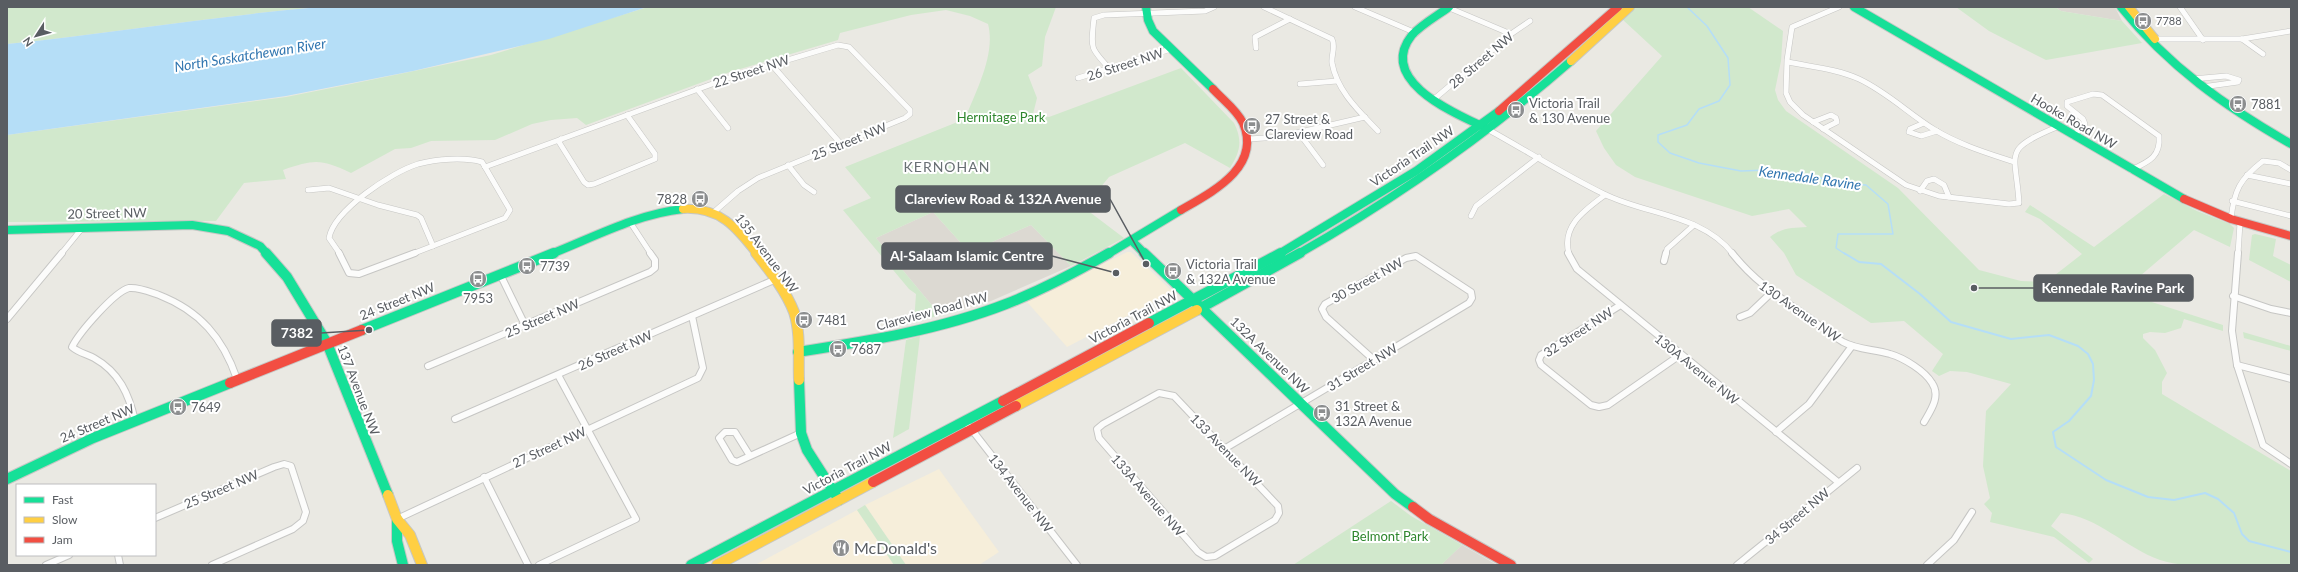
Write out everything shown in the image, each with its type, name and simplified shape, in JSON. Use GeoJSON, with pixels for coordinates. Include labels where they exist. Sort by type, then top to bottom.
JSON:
{"type":"FeatureCollection","features":[{"type":"Feature","properties":{"kind":"street"},"geometry":{"type":"LineString","coordinates":[[1110,69],[1094,52],[1091,45],[1092,21],[1096,17],[1146,10],[1190,13],[1214,7]]}},
{"type":"Feature","properties":{"kind":"street"},"geometry":{"type":"LineString","coordinates":[[1264,7],[1332,40],[1334,43],[1332,62],[1337,81],[1351,102],[1378,131]]}},
{"type":"Feature","properties":{"kind":"street"},"geometry":{"type":"LineString","coordinates":[[1355,7],[1416,33]]}},
{"type":"Feature","properties":{"kind":"street"},"geometry":{"type":"LineString","coordinates":[[1489,130],[1433,100],[1412,83],[1402,65],[1404,47],[1416,33],[1448,7],[1511,34]]}},
{"type":"Feature","properties":{"kind":"street"},"geometry":{"type":"LineString","coordinates":[[1839,7],[1792,27],[1790,34],[1786,94],[1798,110],[1813,122],[1902,183],[1920,191],[1948,197],[2009,204],[2019,203],[2014,162],[2022,144],[2058,127]]}},
{"type":"Feature","properties":{"kind":"street","name":"Hooke Road NW"},"geometry":{"type":"LineString","coordinates":[[1854,7],[2131,170],[2192,203],[2240,223],[2291,236]]}},
{"type":"Feature","properties":{"kind":"street"},"geometry":{"type":"LineString","coordinates":[[2121,7],[2151,39],[2231,109],[2291,144]]}},
{"type":"Feature","properties":{"kind":"street"},"geometry":{"type":"LineString","coordinates":[[2129,7],[2151,39]]}},
{"type":"Feature","properties":{"kind":"street"},"geometry":{"type":"LineString","coordinates":[[2180,7],[2203,40]]}},
{"type":"Feature","properties":{"kind":"street","name":"Victoria Trail NW"},"geometry":{"type":"LineString","coordinates":[[691,565],[1194,300],[1336,222],[1416,170],[1480,125],[1622,9]]}},
{"type":"Feature","properties":{"kind":"street","name":"Victoria Trail NW"},"geometry":{"type":"LineString","coordinates":[[717,565],[1202,308],[1343,228],[1438,167],[1489,130],[1552,79],[1622,9]]}},
{"type":"Feature","properties":{"kind":"street"},"geometry":{"type":"LineString","coordinates":[[1146,10],[1153,31],[1235,111],[1246,127],[1249,139],[1270,138],[1365,117]]}},
{"type":"Feature","properties":{"kind":"street"},"geometry":{"type":"LineString","coordinates":[[1256,48],[1255,37],[1290,19]]}},
{"type":"Feature","properties":{"kind":"street","name":"28 Street NW"},"geometry":{"type":"LineString","coordinates":[[1433,100],[1511,34],[1530,21]]}},
{"type":"Feature","properties":{"kind":"street"},"geometry":{"type":"LineString","coordinates":[[2151,39],[2242,39],[2291,31]]}},
{"type":"Feature","properties":{"kind":"street"},"geometry":{"type":"LineString","coordinates":[[2242,39],[2263,54]]}},
{"type":"Feature","properties":{"kind":"street","name":"22 Street NW"},"geometry":{"type":"LineString","coordinates":[[485,166],[697,89],[771,64],[843,45],[849,47],[909,109],[909,115]]}},
{"type":"Feature","properties":{"kind":"street","name":"26 Street NW"},"geometry":{"type":"LineString","coordinates":[[1078,78],[1171,49]]}},
{"type":"Feature","properties":{"kind":"street"},"geometry":{"type":"LineString","coordinates":[[1788,62],[1839,72],[1859,78],[1876,88],[1924,123],[1958,143],[2014,162]]}},
{"type":"Feature","properties":{"kind":"street"},"geometry":{"type":"LineString","coordinates":[[771,64],[841,144]]}},
{"type":"Feature","properties":{"kind":"street"},"geometry":{"type":"LineString","coordinates":[[2226,76],[2234,77],[2238,80],[2238,82],[2200,83],[2226,76]]}},
{"type":"Feature","properties":{"kind":"street"},"geometry":{"type":"LineString","coordinates":[[1300,84],[1337,81]]}},
{"type":"Feature","properties":{"kind":"street"},"geometry":{"type":"LineString","coordinates":[[2200,83],[2291,139]]}},
{"type":"Feature","properties":{"kind":"street"},"geometry":{"type":"LineString","coordinates":[[697,89],[728,128]]}},
{"type":"Feature","properties":{"kind":"street"},"geometry":{"type":"LineString","coordinates":[[2073,136],[2085,124],[2083,119],[2067,106],[2067,102],[2093,94],[2102,95],[2159,136],[2161,147],[2156,157],[2131,170]]}},
{"type":"Feature","properties":{"kind":"street"},"geometry":{"type":"LineString","coordinates":[[561,139],[559,142],[584,182],[588,185],[594,184],[655,159],[655,154],[627,114]]}},
{"type":"Feature","properties":{"kind":"street","name":"25 Street NW"},"geometry":{"type":"LineString","coordinates":[[714,212],[744,186],[788,165],[909,115]]}},
{"type":"Feature","properties":{"kind":"street"},"geometry":{"type":"LineString","coordinates":[[1813,122],[1831,115],[1836,118],[1837,122],[1823,129]]}},
{"type":"Feature","properties":{"kind":"street"},"geometry":{"type":"LineString","coordinates":[[1924,123],[1910,129],[1909,132],[1921,136],[1937,131]]}},
{"type":"Feature","properties":{"kind":"street","name":"130 Avenue NW"},"geometry":{"type":"LineString","coordinates":[[1489,130],[1605,194],[1694,225],[1721,241],[1748,272],[1771,294],[1852,346],[1895,356],[1923,373],[1932,382],[1936,391],[1935,399],[1924,422]]}},
{"type":"Feature","properties":{"kind":"street"},"geometry":{"type":"LineString","coordinates":[[1299,132],[1323,165]]}},
{"type":"Feature","properties":{"kind":"street","name":"Clareview Road NW"},"geometry":{"type":"LineString","coordinates":[[798,352],[912,333],[983,313],[1048,286],[1132,241],[1228,179],[1244,161],[1249,139]]}},
{"type":"Feature","properties":{"kind":"street"},"geometry":{"type":"LineString","coordinates":[[1471,216],[1476,206],[1539,157]]}},
{"type":"Feature","properties":{"kind":"street"},"geometry":{"type":"LineString","coordinates":[[474,160],[482,162],[485,166],[510,210],[508,216],[359,274],[350,274],[328,235],[332,224],[360,199],[416,165],[474,160]]}},
{"type":"Feature","properties":{"kind":"street"},"geometry":{"type":"LineString","coordinates":[[2230,219],[2236,185],[2263,161],[2279,163],[2291,170]]}},
{"type":"Feature","properties":{"kind":"street"},"geometry":{"type":"LineString","coordinates":[[788,165],[804,185],[814,192]]}},
{"type":"Feature","properties":{"kind":"street"},"geometry":{"type":"LineString","coordinates":[[2247,175],[2291,184]]}},
{"type":"Feature","properties":{"kind":"street"},"geometry":{"type":"LineString","coordinates":[[1920,191],[1927,181],[1934,179],[1944,185],[1948,197]]}},
{"type":"Feature","properties":{"kind":"street"},"geometry":{"type":"LineString","coordinates":[[308,190],[329,188],[360,199],[419,216],[434,246]]}},
{"type":"Feature","properties":{"kind":"street","name":"130A Avenue NW"},"geometry":{"type":"LineString","coordinates":[[1605,194],[1570,226],[1566,235],[1566,248],[1572,263],[1582,274],[1619,306],[1838,482]]}},
{"type":"Feature","properties":{"kind":"street"},"geometry":{"type":"LineString","coordinates":[[2232,201],[2291,216]]}},
{"type":"Feature","properties":{"kind":"street","name":"135 Avenue NW"},"geometry":{"type":"LineString","coordinates":[[691,208],[714,212],[732,223],[774,280],[794,312],[797,328],[801,433],[808,450],[839,500]]}},
{"type":"Feature","properties":{"kind":"street","name":"24 Street NW"},"geometry":{"type":"LineString","coordinates":[[7,479],[86,441],[630,222],[664,211],[691,208]]}},
{"type":"Feature","properties":{"kind":"street","name":"25 Street NW"},"geometry":{"type":"LineString","coordinates":[[428,366],[647,274],[655,268],[655,260],[630,222]]}},
{"type":"Feature","properties":{"kind":"street"},"geometry":{"type":"LineString","coordinates":[[2240,223],[2233,296],[2232,331],[2237,365],[2263,445],[2291,464]]}},
{"type":"Feature","properties":{"kind":"street","name":"20 Street NW"},"geometry":{"type":"LineString","coordinates":[[7,230],[180,225],[208,227]]}},
{"type":"Feature","properties":{"kind":"street"},"geometry":{"type":"LineString","coordinates":[[1664,261],[1667,249],[1694,225]]}},
{"type":"Feature","properties":{"kind":"street"},"geometry":{"type":"LineString","coordinates":[[7,319],[83,227]]}},
{"type":"Feature","properties":{"kind":"street","name":"137 Avenue NW"},"geometry":{"type":"LineString","coordinates":[[208,227],[241,236],[267,252],[315,318],[327,343],[397,519],[410,535],[422,565]]}},
{"type":"Feature","properties":{"kind":"street","name":"132A Avenue NW"},"geometry":{"type":"LineString","coordinates":[[1132,241],[1403,501],[1446,529],[1511,565]]}},
{"type":"Feature","properties":{"kind":"street","name":"31 Street NW"},"geometry":{"type":"LineString","coordinates":[[1224,449],[1469,303],[1472,298],[1471,292],[1428,262],[1416,256]]}},
{"type":"Feature","properties":{"kind":"street","name":"30 Street NW"},"geometry":{"type":"LineString","coordinates":[[1374,360],[1326,318],[1322,309],[1328,301],[1406,258],[1416,256]]}},
{"type":"Feature","properties":{"kind":"street"},"geometry":{"type":"LineString","coordinates":[[500,274],[525,325]]}},
{"type":"Feature","properties":{"kind":"street","name":"26 Street NW"},"geometry":{"type":"LineString","coordinates":[[455,419],[774,280]]}},
{"type":"Feature","properties":{"kind":"street"},"geometry":{"type":"LineString","coordinates":[[135,421],[129,394],[118,376],[103,363],[72,347],[116,297],[126,289],[138,288],[171,300],[200,318],[221,339],[230,356],[237,379]]}},
{"type":"Feature","properties":{"kind":"street"},"geometry":{"type":"LineString","coordinates":[[1740,317],[1750,313],[1771,294]]}},
{"type":"Feature","properties":{"kind":"street"},"geometry":{"type":"LineString","coordinates":[[2233,296],[2271,309],[2291,313]]}},
{"type":"Feature","properties":{"kind":"street","name":"32 Street NW"},"geometry":{"type":"LineString","coordinates":[[1619,306],[1544,353],[1539,360],[1544,368],[1591,405],[1599,407],[1608,405],[1680,355]]}},
{"type":"Feature","properties":{"kind":"street","name":"27 Street NW"},"geometry":{"type":"LineString","coordinates":[[397,519],[484,477],[695,380],[701,375],[703,368],[692,316]]}},
{"type":"Feature","properties":{"kind":"street"},"geometry":{"type":"LineString","coordinates":[[1776,432],[1794,420],[1809,406],[1852,346]]}},
{"type":"Feature","properties":{"kind":"street"},"geometry":{"type":"LineString","coordinates":[[2237,365],[2291,379]]}},
{"type":"Feature","properties":{"kind":"street"},"geometry":{"type":"LineString","coordinates":[[539,565],[636,519],[586,430],[558,375]]}},
{"type":"Feature","properties":{"kind":"street","name":"133A Avenue NW"},"geometry":{"type":"LineString","coordinates":[[1166,393],[1155,395],[1103,424],[1097,429],[1101,441],[1198,552],[1206,557],[1220,554],[1271,522],[1280,513]]}},
{"type":"Feature","properties":{"kind":"street","name":"133 Avenue NW"},"geometry":{"type":"LineString","coordinates":[[1166,393],[1174,396],[1275,501],[1280,513]]}},
{"type":"Feature","properties":{"kind":"street","name":"134 Avenue NW"},"geometry":{"type":"LineString","coordinates":[[966,421],[1075,564]]}},
{"type":"Feature","properties":{"kind":"street"},"geometry":{"type":"LineString","coordinates":[[750,456],[735,432],[725,432],[719,438],[732,460],[738,462],[801,433]]}},
{"type":"Feature","properties":{"kind":"street","name":"25 Street NW"},"geometry":{"type":"LineString","coordinates":[[156,518],[274,467],[288,464],[293,468],[306,512],[303,521],[293,529],[212,565]]}},
{"type":"Feature","properties":{"kind":"street","name":"34 Street NW"},"geometry":{"type":"LineString","coordinates":[[1737,565],[1857,468]]}},
{"type":"Feature","properties":{"kind":"street"},"geometry":{"type":"LineString","coordinates":[[484,477],[528,565]]}},
{"type":"Feature","properties":{"kind":"street"},"geometry":{"type":"LineString","coordinates":[[1927,565],[1954,540],[1972,512]]}},
{"type":"Feature","properties":{"kind":"street","name":"137 Avenue NW"},"geometry":{"type":"LineString","coordinates":[[397,519],[397,541],[403,565]]}},
{"type":"Feature","properties":{"kind":"street"},"geometry":{"type":"LineString","coordinates":[[46,565],[67,556]]}},
{"type":"Feature","properties":{"kind":"shaded area"},"geometry":{"type":"Polygon","coordinates":[[[2055,7],[2115,7],[2122,21],[2061,11],[2055,7]]]}},
{"type":"Feature","properties":{"kind":"shaded area"},"geometry":{"type":"Polygon","coordinates":[[[933,212],[969,252],[1031,225],[1071,266],[991,301],[940,315],[876,238],[933,212]]]}},
{"type":"Feature","properties":{"kind":"shaded area"},"geometry":{"type":"Polygon","coordinates":[[[1127,252],[1131,252],[1173,292],[1067,347],[1027,302],[1127,252]]]}},
{"type":"Feature","properties":{"kind":"shaded area"},"geometry":{"type":"Polygon","coordinates":[[[939,469],[999,552],[979,565],[906,565],[865,505],[939,469]]]}},
{"type":"Feature","properties":{"kind":"shaded area"},"geometry":{"type":"Polygon","coordinates":[[[857,510],[894,565],[755,565],[857,510]]]}},
{"type":"Feature","properties":{"kind":"shaded area"},"geometry":{"type":"Polygon","coordinates":[[[1462,545],[1497,565],[1441,565],[1462,545]]]}},
{"type":"Feature","properties":{"kind":"green space"},"geometry":{"type":"Polygon","coordinates":[[[7,7],[320,7],[242,15],[7,44],[7,7]]]}},
{"type":"Feature","properties":{"kind":"green space","name":"Hermitage Park"},"geometry":{"type":"Polygon","coordinates":[[[648,7],[1056,7],[1045,37],[1042,66],[1028,75],[1037,98],[1033,114],[1049,117],[1181,68],[1234,123],[1239,135],[1238,151],[1230,168],[1185,143],[1109,177],[1085,206],[1087,210],[1124,238],[1071,266],[1031,225],[969,252],[933,212],[876,238],[940,315],[914,323],[916,294],[909,289],[843,210],[871,198],[845,167],[965,119],[984,72],[987,60],[990,36],[988,24],[970,16],[946,10],[911,15],[840,33],[838,40],[730,72],[586,125],[577,118],[551,120],[532,124],[495,140],[431,141],[411,148],[395,149],[351,173],[332,165],[318,162],[294,166],[283,170],[286,179],[244,183],[216,221],[7,222],[7,135],[286,97],[491,55],[648,7]]]}},
{"type":"Feature","properties":{"kind":"green space"},"geometry":{"type":"Polygon","coordinates":[[[1635,7],[1748,7],[1783,31],[1781,61],[1775,90],[1778,100],[1786,111],[1898,188],[1979,270],[2021,281],[2046,282],[2082,254],[2040,219],[2025,212],[2030,205],[2094,247],[2164,194],[2197,211],[2230,224],[2234,228],[2230,247],[2194,230],[2140,276],[2127,294],[2223,325],[2223,331],[2184,319],[2181,328],[2165,333],[2150,332],[2143,334],[2143,338],[2155,350],[2167,373],[2162,382],[2162,394],[2291,471],[2291,565],[2224,567],[2189,565],[2160,560],[2147,555],[2087,520],[2074,515],[2061,513],[2051,526],[2093,559],[2089,563],[2054,537],[1990,522],[1992,513],[1984,504],[1990,498],[1983,466],[1986,411],[2011,384],[1967,372],[1950,371],[1939,376],[1932,371],[1943,354],[1904,321],[1871,323],[1796,275],[1784,253],[1770,237],[1779,231],[1807,227],[1789,209],[1752,216],[1635,177],[1616,165],[1604,148],[1596,131],[1662,56],[1622,19],[1635,7]]]}},
{"type":"Feature","properties":{"kind":"green space"},"geometry":{"type":"Polygon","coordinates":[[[1956,7],[2055,7],[2061,11],[2122,21],[2142,43],[2046,60],[1989,31],[1956,7]]]}},
{"type":"Feature","properties":{"kind":"green space"},"geometry":{"type":"Polygon","coordinates":[[[2255,234],[2276,239],[2273,256],[2291,265],[2291,282],[2249,260],[2252,235],[2255,234]]]}},
{"type":"Feature","properties":{"kind":"green space"},"geometry":{"type":"Polygon","coordinates":[[[2243,332],[2291,346],[2291,351],[2244,338],[2243,332]]]}},
{"type":"Feature","properties":{"kind":"green space"},"geometry":{"type":"Polygon","coordinates":[[[920,336],[909,429],[893,438],[906,340],[920,336]]]}},
{"type":"Feature","properties":{"kind":"green space","name":"Belmont Park"},"geometry":{"type":"Polygon","coordinates":[[[1391,501],[1411,516],[1462,545],[1441,565],[1293,565],[1391,501]]]}},
{"type":"Feature","properties":{"kind":"green space"},"geometry":{"type":"Polygon","coordinates":[[[865,505],[906,565],[894,565],[857,510],[865,505]]]}},
{"type":"Feature","properties":{"kind":"water","name":"North Saskatchewan River"},"geometry":{"type":"Polygon","coordinates":[[[320,7],[647,7],[549,39],[413,71],[286,96],[7,135],[7,44],[242,15],[320,7]]]}},
{"type":"Feature","properties":{"kind":"waterway","name":"Kennedale Ravine"},"geometry":{"type":"LineString","coordinates":[[1687,7],[1707,26],[1728,58],[1730,85],[1719,101],[1699,109],[1687,125],[1658,135],[1658,142],[1670,153],[1699,163],[1741,171],[1768,170],[1799,180],[1816,176],[1833,183],[1866,185],[1888,204],[1893,234],[1838,234],[1836,248],[1845,254]]}},
{"type":"Feature","properties":{"kind":"waterway","name":"Kennedale Ravine"},"geometry":{"type":"LineString","coordinates":[[1844,253],[1859,262],[1881,264],[1920,294],[1951,322],[2011,339],[2049,335],[2078,346],[2088,354],[2093,364],[2094,380],[2091,396],[2069,421],[2053,432],[2056,447],[2106,480],[2148,497],[2174,500],[2205,493],[2218,499],[2234,513],[2242,534],[2249,541],[2291,552]]}},
{"type":"Feature","properties":{"kind":"traffic: fast"},"geometry":{"type":"LineString","coordinates":[[1146,7],[1148,20],[1153,31],[1213,89]]}},
{"type":"Feature","properties":{"kind":"traffic: fast"},"geometry":{"type":"LineString","coordinates":[[1449,7],[1422,26],[1409,40],[1403,56],[1405,70],[1413,83],[1440,105],[1484,127]]}},
{"type":"Feature","properties":{"kind":"traffic: fast"},"geometry":{"type":"LineString","coordinates":[[1854,7],[2184,199]]}},
{"type":"Feature","properties":{"kind":"traffic: fast"},"geometry":{"type":"LineString","coordinates":[[2121,7],[2138,29],[2157,49],[2198,85],[2243,116],[2291,144]]}},
{"type":"Feature","properties":{"kind":"traffic: fast"},"geometry":{"type":"LineString","coordinates":[[1197,310],[1322,240],[1384,203],[1444,163],[1493,127],[1571,61]]}},
{"type":"Feature","properties":{"kind":"traffic: fast"},"geometry":{"type":"LineString","coordinates":[[1149,323],[1285,251],[1373,199],[1458,142],[1499,111]]}},
{"type":"Feature","properties":{"kind":"traffic: fast"},"geometry":{"type":"LineString","coordinates":[[362,330],[627,223],[663,211],[683,209]]}},
{"type":"Feature","properties":{"kind":"traffic: fast"},"geometry":{"type":"LineString","coordinates":[[798,352],[918,330],[947,323],[1005,304],[1033,293],[1071,274],[1181,210]]}},
{"type":"Feature","properties":{"kind":"traffic: fast"},"geometry":{"type":"LineString","coordinates":[[7,230],[192,225],[228,231],[260,246],[287,277],[327,343],[388,495]]}},
{"type":"Feature","properties":{"kind":"traffic: fast"},"geometry":{"type":"LineString","coordinates":[[1132,241],[1395,494],[1413,507]]}},
{"type":"Feature","properties":{"kind":"traffic: fast"},"geometry":{"type":"LineString","coordinates":[[799,380],[801,433],[807,450],[839,500]]}},
{"type":"Feature","properties":{"kind":"traffic: fast"},"geometry":{"type":"LineString","coordinates":[[7,479],[93,438],[230,383]]}},
{"type":"Feature","properties":{"kind":"traffic: fast"},"geometry":{"type":"LineString","coordinates":[[691,565],[1003,401]]}},
{"type":"Feature","properties":{"kind":"traffic: fast"},"geometry":{"type":"LineString","coordinates":[[397,519],[397,541],[403,565]]}},
{"type":"Feature","properties":{"kind":"traffic: slow"},"geometry":{"type":"LineString","coordinates":[[1571,61],[1630,7]]}},
{"type":"Feature","properties":{"kind":"traffic: slow"},"geometry":{"type":"LineString","coordinates":[[2129,7],[2155,39]]}},
{"type":"Feature","properties":{"kind":"traffic: slow"},"geometry":{"type":"LineString","coordinates":[[683,209],[702,210],[721,216],[740,233],[751,246],[783,290],[790,303],[796,321],[799,380]]}},
{"type":"Feature","properties":{"kind":"traffic: slow"},"geometry":{"type":"LineString","coordinates":[[1016,406],[1197,310]]}},
{"type":"Feature","properties":{"kind":"traffic: slow"},"geometry":{"type":"LineString","coordinates":[[717,565],[873,482]]}},
{"type":"Feature","properties":{"kind":"traffic: slow"},"geometry":{"type":"LineString","coordinates":[[388,495],[397,519],[410,535],[422,565]]}},
{"type":"Feature","properties":{"kind":"traffic: jam"},"geometry":{"type":"LineString","coordinates":[[1499,111],[1618,7]]}},
{"type":"Feature","properties":{"kind":"traffic: jam"},"geometry":{"type":"LineString","coordinates":[[1181,210],[1207,195],[1232,176],[1241,165],[1247,152],[1248,138],[1243,123],[1233,109],[1213,89]]}},
{"type":"Feature","properties":{"kind":"traffic: jam"},"geometry":{"type":"LineString","coordinates":[[2184,199],[2231,219],[2291,236]]}},
{"type":"Feature","properties":{"kind":"traffic: jam"},"geometry":{"type":"LineString","coordinates":[[1003,401],[1149,323]]}},
{"type":"Feature","properties":{"kind":"traffic: jam"},"geometry":{"type":"LineString","coordinates":[[230,383],[362,330]]}},
{"type":"Feature","properties":{"kind":"traffic: jam"},"geometry":{"type":"LineString","coordinates":[[873,482],[1016,406]]}},
{"type":"Feature","properties":{"kind":"traffic: jam"},"geometry":{"type":"LineString","coordinates":[[1413,507],[1429,519],[1511,565]]}},
{"type":"Feature","properties":{"kind":"place","name":"7788"},"geometry":{"type":"Point","coordinates":[2143,21]}},
{"type":"Feature","properties":{"kind":"place","name":"7881"},"geometry":{"type":"Point","coordinates":[2238,104]}},
{"type":"Feature","properties":{"kind":"place","name":"Victoria Trail & 130 Avenue"},"geometry":{"type":"Point","coordinates":[1516,110]}},
{"type":"Feature","properties":{"kind":"place","name":"27 Street & Clareview Road"},"geometry":{"type":"Point","coordinates":[1252,126]}},
{"type":"Feature","properties":{"kind":"place","name":"7828"},"geometry":{"type":"Point","coordinates":[700,199]}},
{"type":"Feature","properties":{"kind":"place","name":"Clareview Road & 132A Avenue"},"geometry":{"type":"Point","coordinates":[1146,264]}},
{"type":"Feature","properties":{"kind":"place","name":"7739"},"geometry":{"type":"Point","coordinates":[527,266]}},
{"type":"Feature","properties":{"kind":"place","name":"Victoria Trail & 132A Avenue"},"geometry":{"type":"Point","coordinates":[1173,271]}},
{"type":"Feature","properties":{"kind":"place","name":"Al-Salaam Islamic Centre"},"geometry":{"type":"Point","coordinates":[1116,273]}},
{"type":"Feature","properties":{"kind":"place","name":"7953"},"geometry":{"type":"Point","coordinates":[478,279]}},
{"type":"Feature","properties":{"kind":"place","name":"Kennedale Ravine Park"},"geometry":{"type":"Point","coordinates":[1974,288]}},
{"type":"Feature","properties":{"kind":"place","name":"7481"},"geometry":{"type":"Point","coordinates":[804,320]}},
{"type":"Feature","properties":{"kind":"place","name":"7382"},"geometry":{"type":"Point","coordinates":[369,330]}},
{"type":"Feature","properties":{"kind":"place","name":"7687"},"geometry":{"type":"Point","coordinates":[838,349]}},
{"type":"Feature","properties":{"kind":"place","name":"7649"},"geometry":{"type":"Point","coordinates":[178,407]}},
{"type":"Feature","properties":{"kind":"place","name":"31 Street & 132A Avenue"},"geometry":{"type":"Point","coordinates":[1322,413]}},
{"type":"Feature","properties":{"kind":"place","name":"McDonald's"},"geometry":{"type":"Point","coordinates":[841,548]}},
{"type":"Feature","properties":{"kind":"district","name":"KERNOHAN"},"geometry":{"type":"Point","coordinates":[947,167]}}]}
